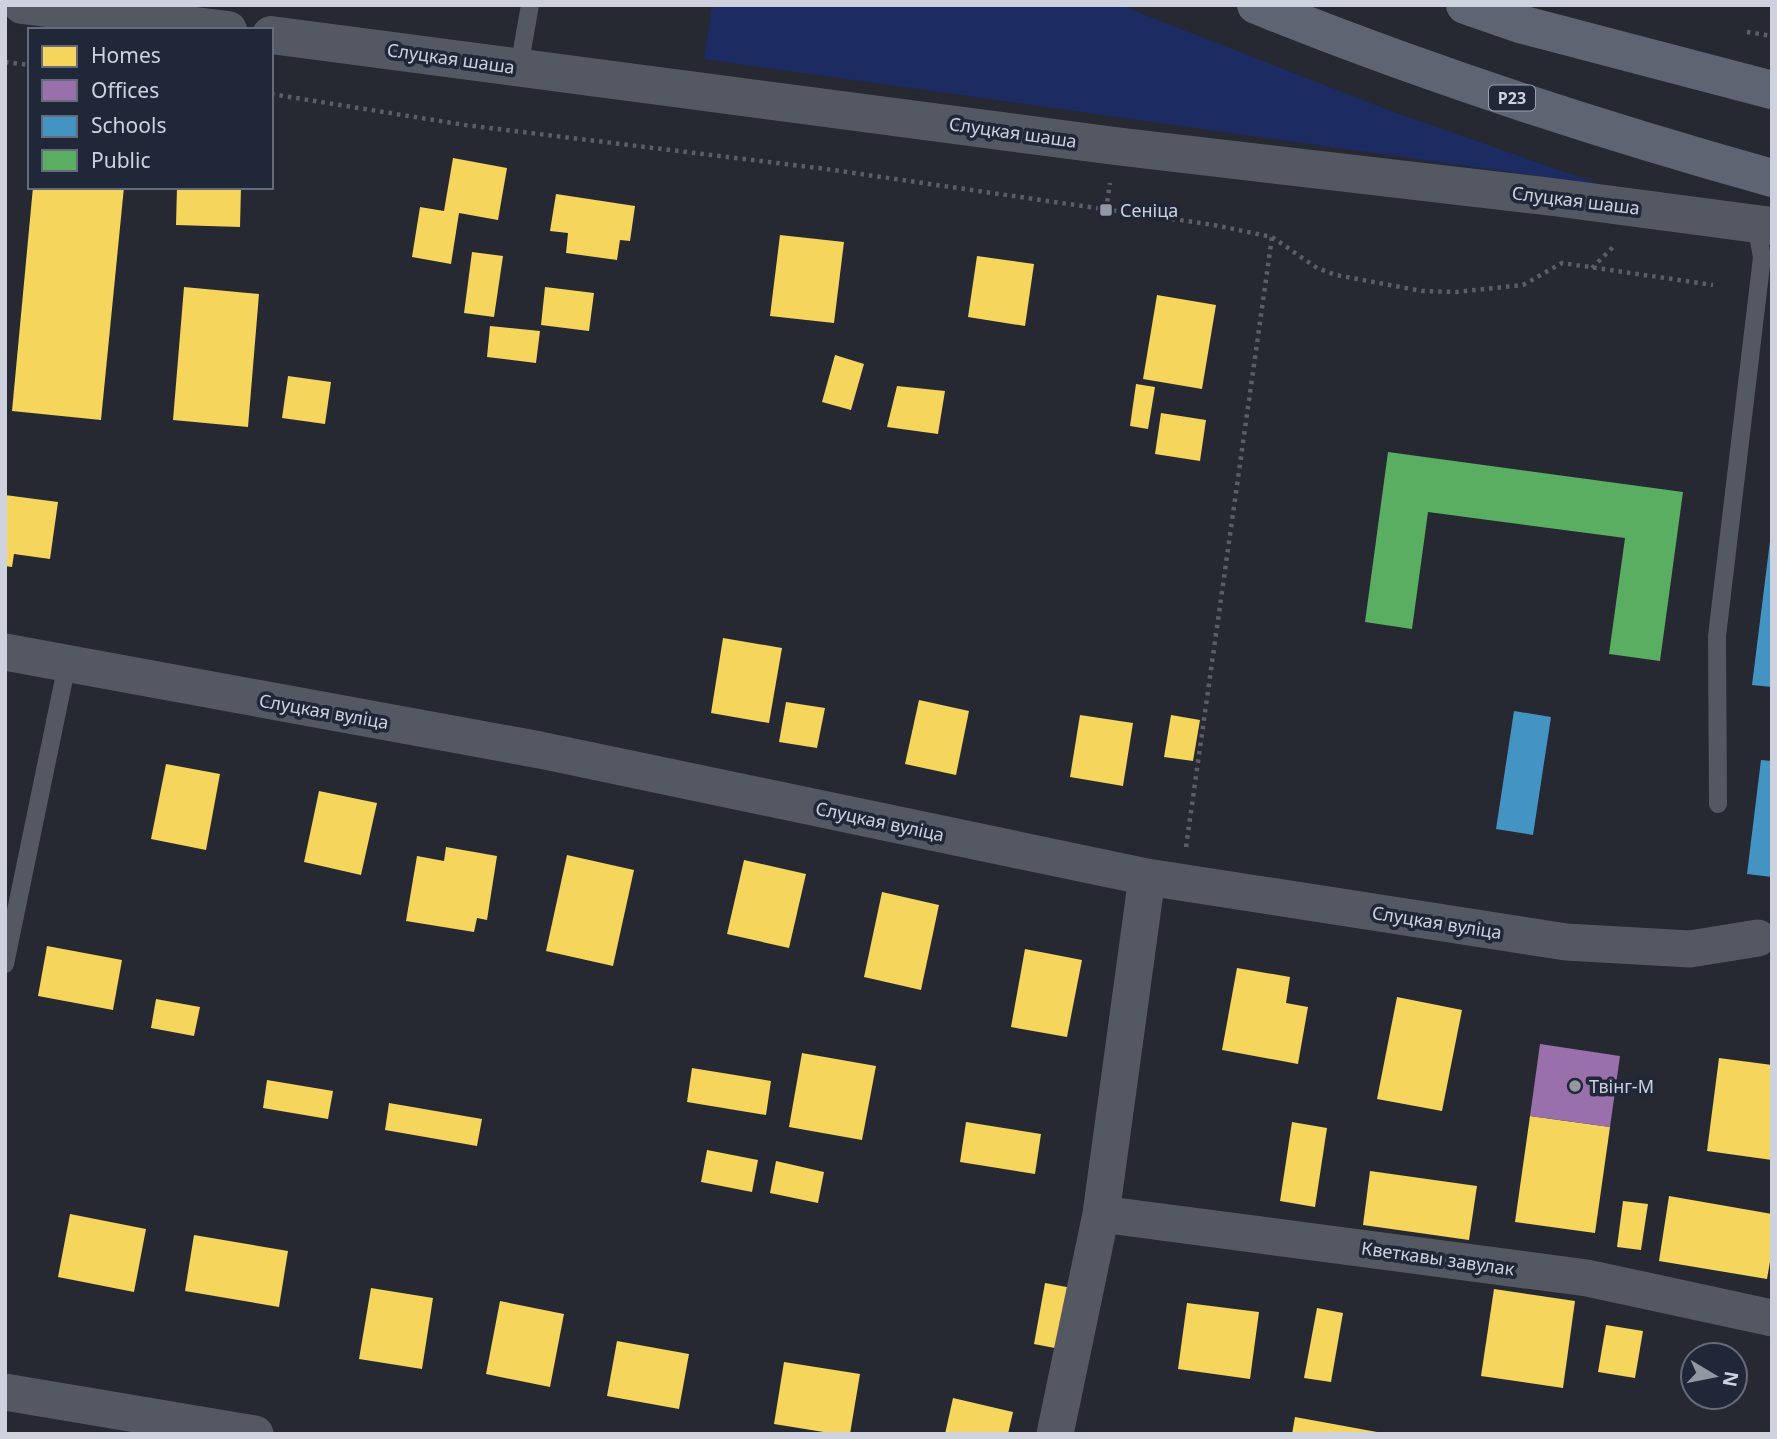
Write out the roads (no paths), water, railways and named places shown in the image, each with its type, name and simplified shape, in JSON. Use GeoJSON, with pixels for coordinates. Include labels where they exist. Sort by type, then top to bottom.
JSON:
{"type":"FeatureCollection","features":[{"type":"Feature","properties":{"kind":"highway","name":"Р23"},"geometry":{"type":"LineString","coordinates":[[1256,5],[1343,40],[1490,91],[1772,178]]}},
{"type":"Feature","properties":{"kind":"highway"},"geometry":{"type":"LineString","coordinates":[[1465,5],[1520,24],[1772,90]]}},
{"type":"Feature","properties":{"kind":"street"},"geometry":{"type":"LineString","coordinates":[[22,5],[212,28]]}},
{"type":"Feature","properties":{"kind":"street","name":"Слуцкая шаша"},"geometry":{"type":"LineString","coordinates":[[273,35],[1101,144],[1553,197],[1764,225]]}},
{"type":"Feature","properties":{"kind":"street","name":"Слуцкая вуліца"},"geometry":{"type":"LineString","coordinates":[[5,652],[540,750],[1164,880],[1566,942],[1690,949],[1758,938]]}},
{"type":"Feature","properties":{"kind":"street"},"geometry":{"type":"LineString","coordinates":[[1055,1434],[1101,1214],[1164,880]]}},
{"type":"Feature","properties":{"kind":"street","name":"Кветкавы завулак"},"geometry":{"type":"LineString","coordinates":[[1101,1214],[1587,1278],[1772,1318]]}},
{"type":"Feature","properties":{"kind":"street"},"geometry":{"type":"LineString","coordinates":[[5,1392],[255,1434]]}},
{"type":"Feature","properties":{"kind":"lane"},"geometry":{"type":"LineString","coordinates":[[519,67],[530,5]]}},
{"type":"Feature","properties":{"kind":"lane"},"geometry":{"type":"LineString","coordinates":[[1718,804],[1717,636],[1764,295],[1764,225]]}},
{"type":"Feature","properties":{"kind":"lane"},"geometry":{"type":"LineString","coordinates":[[5,964],[67,664]]}},
{"type":"Feature","properties":{"kind":"place","name":"Сеніца"},"geometry":{"type":"Point","coordinates":[1106,210]}},
{"type":"Feature","properties":{"kind":"place","name":"Твінг-М"},"geometry":{"type":"Point","coordinates":[1575,1086]}}]}
